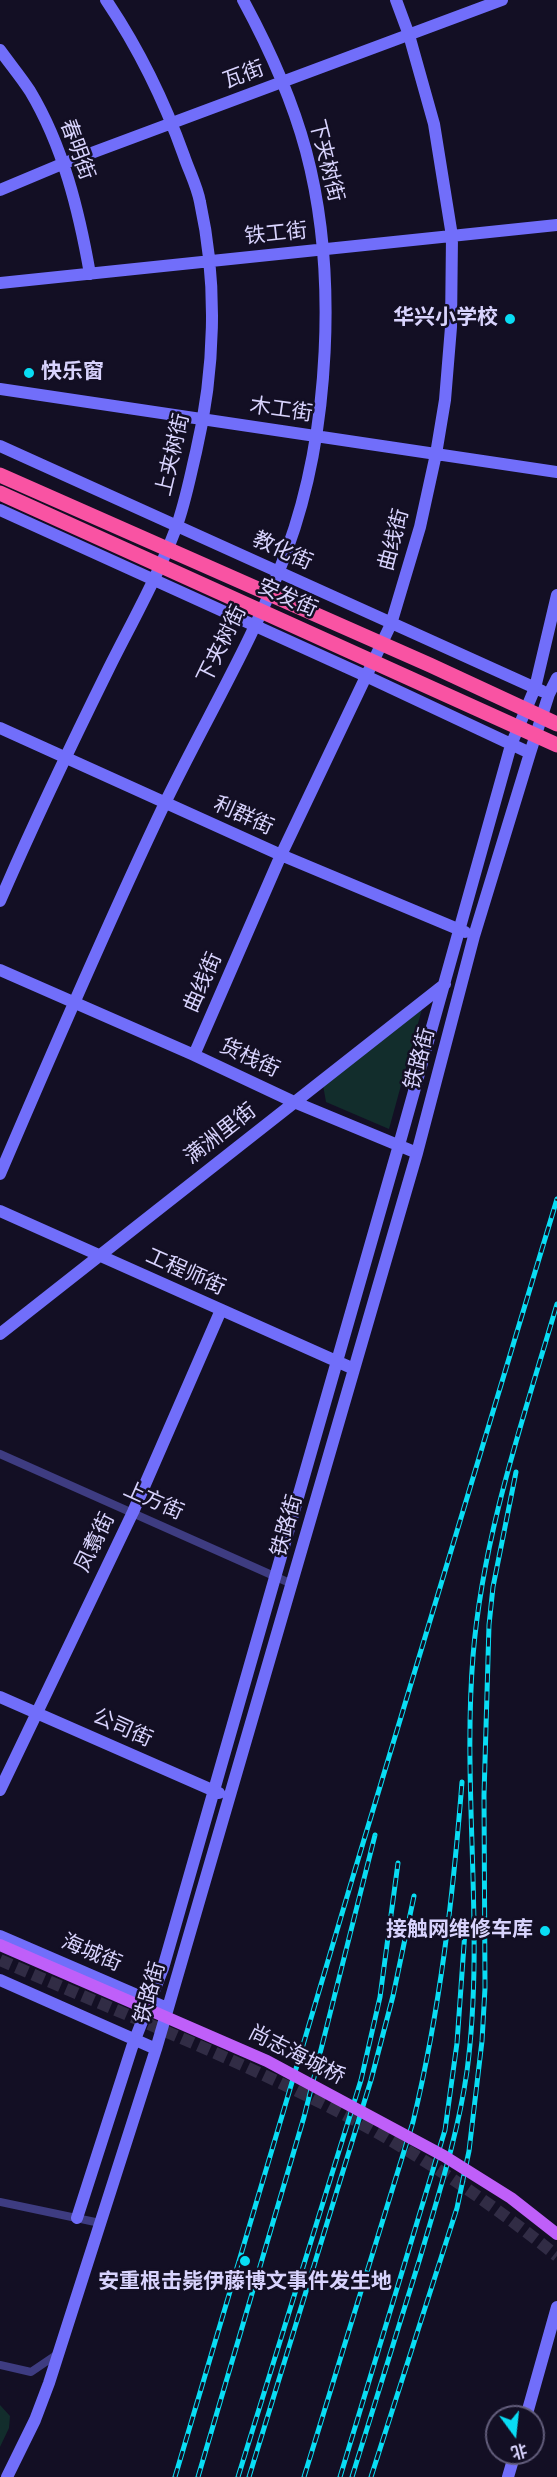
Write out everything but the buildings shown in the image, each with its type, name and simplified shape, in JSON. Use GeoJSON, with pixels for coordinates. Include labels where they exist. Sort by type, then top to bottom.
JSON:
{"type":"FeatureCollection","features":[{"type":"Feature","properties":{"kind":"highway","name":"安发街"},"geometry":{"type":"LineString","coordinates":[[0,475],[557,724]]}},
{"type":"Feature","properties":{"kind":"highway","name":"安发街"},"geometry":{"type":"LineString","coordinates":[[0,493],[557,745]]}},
{"type":"Feature","properties":{"kind":"main road","name":"尚志海城桥"},"geometry":{"type":"LineString","coordinates":[[0,1945],[267,2061],[444,2156],[511,2198],[557,2234]]}},
{"type":"Feature","properties":{"kind":"street","name":"上夹树街"},"geometry":{"type":"LineString","coordinates":[[0,901],[34,822],[153,580],[177,526],[204,419],[209,383],[213,314],[209,261],[200,200],[173,123],[157,86],[132,40],[106,0]]}},
{"type":"Feature","properties":{"kind":"street","name":"下夹树街"},"geometry":{"type":"LineString","coordinates":[[0,1174],[73,1002],[165,804],[255,626],[279,572],[304,501],[316,436],[323,356],[325,290],[315,190],[306,150],[282,82],[243,0]]}},
{"type":"Feature","properties":{"kind":"street","name":"曲线街"},"geometry":{"type":"LineString","coordinates":[[194,1055],[281,855],[392,624],[420,527],[436,454],[445,400],[451,327],[452,236],[434,124],[409,35],[396,0]]}},
{"type":"Feature","properties":{"kind":"street","name":"瓦街"},"geometry":{"type":"LineString","coordinates":[[0,190],[62,164],[502,0]]}},
{"type":"Feature","properties":{"kind":"street","name":"春明街"},"geometry":{"type":"LineString","coordinates":[[0,50],[29,90],[47,123],[75,203],[90,274]]}},
{"type":"Feature","properties":{"kind":"street","name":"铁工街"},"geometry":{"type":"LineString","coordinates":[[0,283],[557,225]]}},
{"type":"Feature","properties":{"kind":"street","name":"木工街"},"geometry":{"type":"LineString","coordinates":[[0,389],[557,472]]}},
{"type":"Feature","properties":{"kind":"street","name":"教化街"},"geometry":{"type":"LineString","coordinates":[[0,446],[549,694]]}},
{"type":"Feature","properties":{"kind":"street"},"geometry":{"type":"LineString","coordinates":[[0,510],[530,753]]}},
{"type":"Feature","properties":{"kind":"street","name":"铁路街"},"geometry":{"type":"LineString","coordinates":[[77,2218],[134,2040],[163,1968],[511,745],[535,688],[557,595]]}},
{"type":"Feature","properties":{"kind":"street"},"geometry":{"type":"LineString","coordinates":[[535,688],[557,627]]}},
{"type":"Feature","properties":{"kind":"street"},"geometry":{"type":"LineString","coordinates":[[549,694],[557,671]]}},
{"type":"Feature","properties":{"kind":"street","name":"铁路街"},"geometry":{"type":"LineString","coordinates":[[7,2477],[35,2420],[49,2383],[156,2049],[417,1153],[474,936],[530,753],[549,694],[557,678]]}},
{"type":"Feature","properties":{"kind":"street","name":"利群街"},"geometry":{"type":"LineString","coordinates":[[0,728],[281,855],[474,936]]}},
{"type":"Feature","properties":{"kind":"street","name":"满洲里街"},"geometry":{"type":"LineString","coordinates":[[0,1334],[466,968]]}},
{"type":"Feature","properties":{"kind":"street","name":"货栈街"},"geometry":{"type":"LineString","coordinates":[[0,970],[194,1055],[294,1102],[417,1153]]}},
{"type":"Feature","properties":{"kind":"street","name":"工程师街"},"geometry":{"type":"LineString","coordinates":[[0,1211],[354,1369]]}},
{"type":"Feature","properties":{"kind":"street","name":"凤翥街"},"geometry":{"type":"LineString","coordinates":[[0,1790],[133,1512],[221,1310]]}},
{"type":"Feature","properties":{"kind":"street","name":"上方街"},"geometry":{"type":"LineString","coordinates":[[0,1454],[292,1584]]}},
{"type":"Feature","properties":{"kind":"street","name":"公司街"},"geometry":{"type":"LineString","coordinates":[[0,1697],[228,1797]]}},
{"type":"Feature","properties":{"kind":"street","name":"海城街"},"geometry":{"type":"LineString","coordinates":[[0,1936],[167,2008]]}},
{"type":"Feature","properties":{"kind":"street"},"geometry":{"type":"LineString","coordinates":[[0,1980],[156,2049]]}},
{"type":"Feature","properties":{"kind":"street"},"geometry":{"type":"LineString","coordinates":[[0,2202],[100,2223]]}},
{"type":"Feature","properties":{"kind":"street"},"geometry":{"type":"LineString","coordinates":[[529,2405],[557,2307]]}},
{"type":"Feature","properties":{"kind":"street"},"geometry":{"type":"LineString","coordinates":[[0,2365],[31,2372],[59,2353]]}},
{"type":"Feature","properties":{"kind":"green space"},"geometry":{"type":"Polygon","coordinates":[[[422,1009],[389,1129],[326,1102],[323,1085],[422,1009]]]}},
{"type":"Feature","properties":{"kind":"green space"},"geometry":{"type":"Polygon","coordinates":[[[0,2405],[10,2416],[9,2428],[0,2447],[0,2405]]]}},
{"type":"Feature","properties":{"kind":"tunnel"},"geometry":{"type":"LineString","coordinates":[[0,1960],[217,2054],[345,2115],[401,2146],[455,2181],[507,2217],[557,2256]]}},
{"type":"Feature","properties":{"kind":"railway"},"geometry":{"type":"LineString","coordinates":[[175,2477],[557,1199]]}},
{"type":"Feature","properties":{"kind":"railway"},"geometry":{"type":"LineString","coordinates":[[352,2477],[434,2212],[463,2095],[472,2019],[474,1968],[470,1708],[478,1611],[506,1478],[557,1304]]}},
{"type":"Feature","properties":{"kind":"railway"},"geometry":{"type":"LineString","coordinates":[[371,2477],[457,2208],[469,2151],[482,2041],[485,1988],[484,1795],[489,1625],[493,1587],[516,1472]]}},
{"type":"Feature","properties":{"kind":"railway"},"geometry":{"type":"LineString","coordinates":[[304,2477],[413,2122],[438,1996],[462,1782]]}},
{"type":"Feature","properties":{"kind":"railway"},"geometry":{"type":"LineString","coordinates":[[198,2477],[304,2117],[375,1835]]}},
{"type":"Feature","properties":{"kind":"railway"},"geometry":{"type":"LineString","coordinates":[[238,2477],[361,2080],[380,1997],[398,1863]]}},
{"type":"Feature","properties":{"kind":"railway"},"geometry":{"type":"LineString","coordinates":[[249,2477],[371,2080],[393,1996],[414,1896]]}},
{"type":"Feature","properties":{"kind":"railway"},"geometry":{"type":"LineString","coordinates":[[340,2477],[445,2130],[457,2043],[465,1931]]}},
{"type":"Feature","properties":{"kind":"place","name":"华兴小学校"},"geometry":{"type":"Point","coordinates":[510,319]}},
{"type":"Feature","properties":{"kind":"place","name":"快乐窗"},"geometry":{"type":"Point","coordinates":[29,373]}},
{"type":"Feature","properties":{"kind":"place","name":"接触网维修车库"},"geometry":{"type":"Point","coordinates":[545,1931]}},
{"type":"Feature","properties":{"kind":"place","name":"安重根击毙伊藤博文事件发生地"},"geometry":{"type":"Point","coordinates":[245,2261]}}]}
